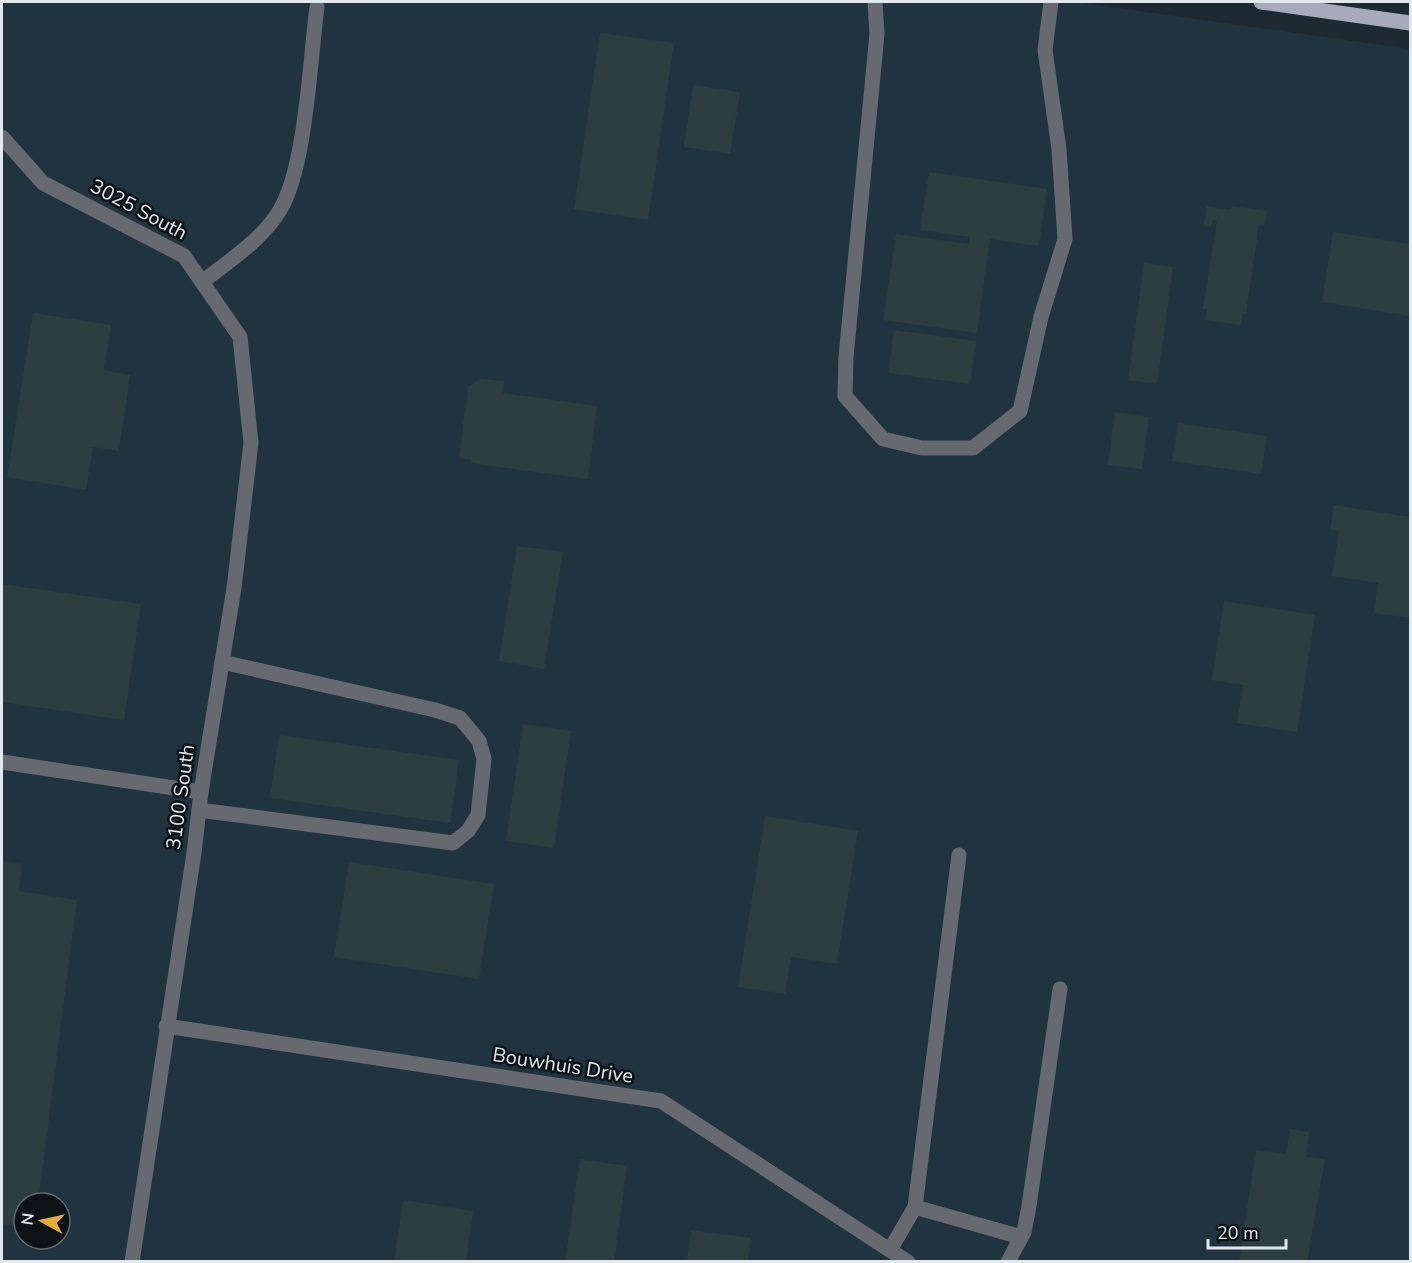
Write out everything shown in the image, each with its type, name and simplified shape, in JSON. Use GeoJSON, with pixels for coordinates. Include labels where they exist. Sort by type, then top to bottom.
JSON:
{"type":"FeatureCollection","features":[{"type":"Feature","properties":{"kind":"main road"},"geometry":{"type":"LineString","coordinates":[[1261,2],[1410,23]]}},
{"type":"Feature","properties":{"kind":"street"},"geometry":{"type":"LineString","coordinates":[[875,2],[877,34],[846,357],[845,396],[883,439],[922,448],[973,448],[1020,411],[1041,317],[1065,239],[1059,149],[1045,50],[1051,2]]}},
{"type":"Feature","properties":{"kind":"street"},"geometry":{"type":"LineString","coordinates":[[202,282],[264,230],[280,210],[292,183],[303,122],[316,7]]}},
{"type":"Feature","properties":{"kind":"street","name":"3025 South"},"geometry":{"type":"LineString","coordinates":[[2,138],[43,183],[184,256],[240,337]]}},
{"type":"Feature","properties":{"kind":"street","name":"3100 South"},"geometry":{"type":"LineString","coordinates":[[132,1262],[194,853],[198,810],[234,588],[251,443],[240,337]]}},
{"type":"Feature","properties":{"kind":"street"},"geometry":{"type":"LineString","coordinates":[[198,810],[453,843],[468,831],[478,815],[484,759],[479,741],[460,718],[435,710],[222,662]]}},
{"type":"Feature","properties":{"kind":"street"},"geometry":{"type":"LineString","coordinates":[[2,762],[201,792]]}},
{"type":"Feature","properties":{"kind":"street"},"geometry":{"type":"LineString","coordinates":[[890,1250],[915,1207],[959,855]]}},
{"type":"Feature","properties":{"kind":"street"},"geometry":{"type":"LineString","coordinates":[[1008,1262],[1021,1237],[1029,1206],[1060,989]]}},
{"type":"Feature","properties":{"kind":"street","name":"Bouwhuis Drive"},"geometry":{"type":"LineString","coordinates":[[166,1026],[661,1101],[908,1262]]}},
{"type":"Feature","properties":{"kind":"street"},"geometry":{"type":"LineString","coordinates":[[915,1207],[1021,1237]]}},
{"type":"Feature","properties":{"kind":"shaded area"},"geometry":{"type":"Polygon","coordinates":[[[2,2],[1075,2],[1410,49],[1410,1261],[2,1262],[2,2]]]}},
{"type":"Feature","properties":{"kind":"building"},"geometry":{"type":"Polygon","coordinates":[[[600,33],[674,43],[648,220],[574,209],[600,33]]]}},
{"type":"Feature","properties":{"kind":"building"},"geometry":{"type":"Polygon","coordinates":[[[693,85],[740,92],[730,154],[684,147],[693,85]]]}},
{"type":"Feature","properties":{"kind":"building"},"geometry":{"type":"Polygon","coordinates":[[[929,172],[1047,189],[1039,246],[990,239],[977,333],[883,320],[896,234],[969,244],[970,237],[920,230],[929,172]]]}},
{"type":"Feature","properties":{"kind":"building"},"geometry":{"type":"Polygon","coordinates":[[[1207,206],[1231,210],[1232,206],[1267,211],[1265,225],[1259,224],[1246,314],[1243,314],[1241,325],[1205,320],[1207,309],[1203,309],[1217,220],[1213,220],[1211,227],[1204,226],[1207,206]]]}},
{"type":"Feature","properties":{"kind":"building"},"geometry":{"type":"Polygon","coordinates":[[[1333,232],[1410,244],[1410,316],[1322,302],[1333,232]]]}},
{"type":"Feature","properties":{"kind":"building"},"geometry":{"type":"Polygon","coordinates":[[[1144,263],[1173,267],[1157,384],[1128,380],[1144,263]]]}},
{"type":"Feature","properties":{"kind":"building"},"geometry":{"type":"Polygon","coordinates":[[[33,313],[111,325],[104,370],[130,375],[119,451],[93,447],[86,490],[7,477],[33,313]]]}},
{"type":"Feature","properties":{"kind":"building"},"geometry":{"type":"Polygon","coordinates":[[[894,330],[976,341],[970,384],[888,373],[894,330]]]}},
{"type":"Feature","properties":{"kind":"building"},"geometry":{"type":"Polygon","coordinates":[[[480,379],[504,381],[503,393],[597,406],[588,479],[470,463],[471,460],[459,458],[468,387],[480,379]]]}},
{"type":"Feature","properties":{"kind":"building"},"geometry":{"type":"Polygon","coordinates":[[[1115,412],[1149,417],[1142,469],[1108,465],[1115,412]]]}},
{"type":"Feature","properties":{"kind":"building"},"geometry":{"type":"Polygon","coordinates":[[[1178,423],[1267,436],[1261,474],[1172,461],[1178,423]]]}},
{"type":"Feature","properties":{"kind":"building"},"geometry":{"type":"Polygon","coordinates":[[[1334,505],[1410,517],[1410,618],[1374,613],[1378,583],[1332,576],[1339,531],[1330,530],[1334,505]]]}},
{"type":"Feature","properties":{"kind":"building"},"geometry":{"type":"Polygon","coordinates":[[[517,546],[563,552],[544,669],[499,661],[517,546]]]}},
{"type":"Feature","properties":{"kind":"building"},"geometry":{"type":"Polygon","coordinates":[[[2,584],[141,604],[124,720],[2,702],[2,584]]]}},
{"type":"Feature","properties":{"kind":"building"},"geometry":{"type":"Polygon","coordinates":[[[1224,601],[1315,615],[1297,732],[1237,723],[1243,685],[1212,680],[1224,601]]]}},
{"type":"Feature","properties":{"kind":"building"},"geometry":{"type":"Polygon","coordinates":[[[523,724],[571,731],[554,848],[506,841],[523,724]]]}},
{"type":"Feature","properties":{"kind":"building"},"geometry":{"type":"Polygon","coordinates":[[[279,735],[459,760],[450,823],[270,798],[279,735]]]}},
{"type":"Feature","properties":{"kind":"building"},"geometry":{"type":"Polygon","coordinates":[[[765,816],[858,831],[837,964],[791,957],[785,994],[738,987],[765,816]]]}},
{"type":"Feature","properties":{"kind":"building"},"geometry":{"type":"Polygon","coordinates":[[[2,861],[22,864],[19,891],[77,900],[40,1191],[12,1191],[12,1225],[2,1224],[2,861]]]}},
{"type":"Feature","properties":{"kind":"building"},"geometry":{"type":"Polygon","coordinates":[[[349,862],[494,884],[479,979],[334,957],[349,862]]]}},
{"type":"Feature","properties":{"kind":"building"},"geometry":{"type":"Polygon","coordinates":[[[1290,1129],[1309,1132],[1306,1157],[1325,1159],[1307,1262],[1239,1262],[1256,1150],[1286,1154],[1290,1129]]]}},
{"type":"Feature","properties":{"kind":"building"},"geometry":{"type":"Polygon","coordinates":[[[580,1159],[627,1166],[614,1262],[565,1262],[580,1159]]]}},
{"type":"Feature","properties":{"kind":"building"},"geometry":{"type":"Polygon","coordinates":[[[403,1200],[473,1211],[466,1262],[394,1262],[403,1200]]]}},
{"type":"Feature","properties":{"kind":"building"},"geometry":{"type":"Polygon","coordinates":[[[691,1230],[751,1238],[748,1262],[687,1262],[691,1230]]]}}]}
